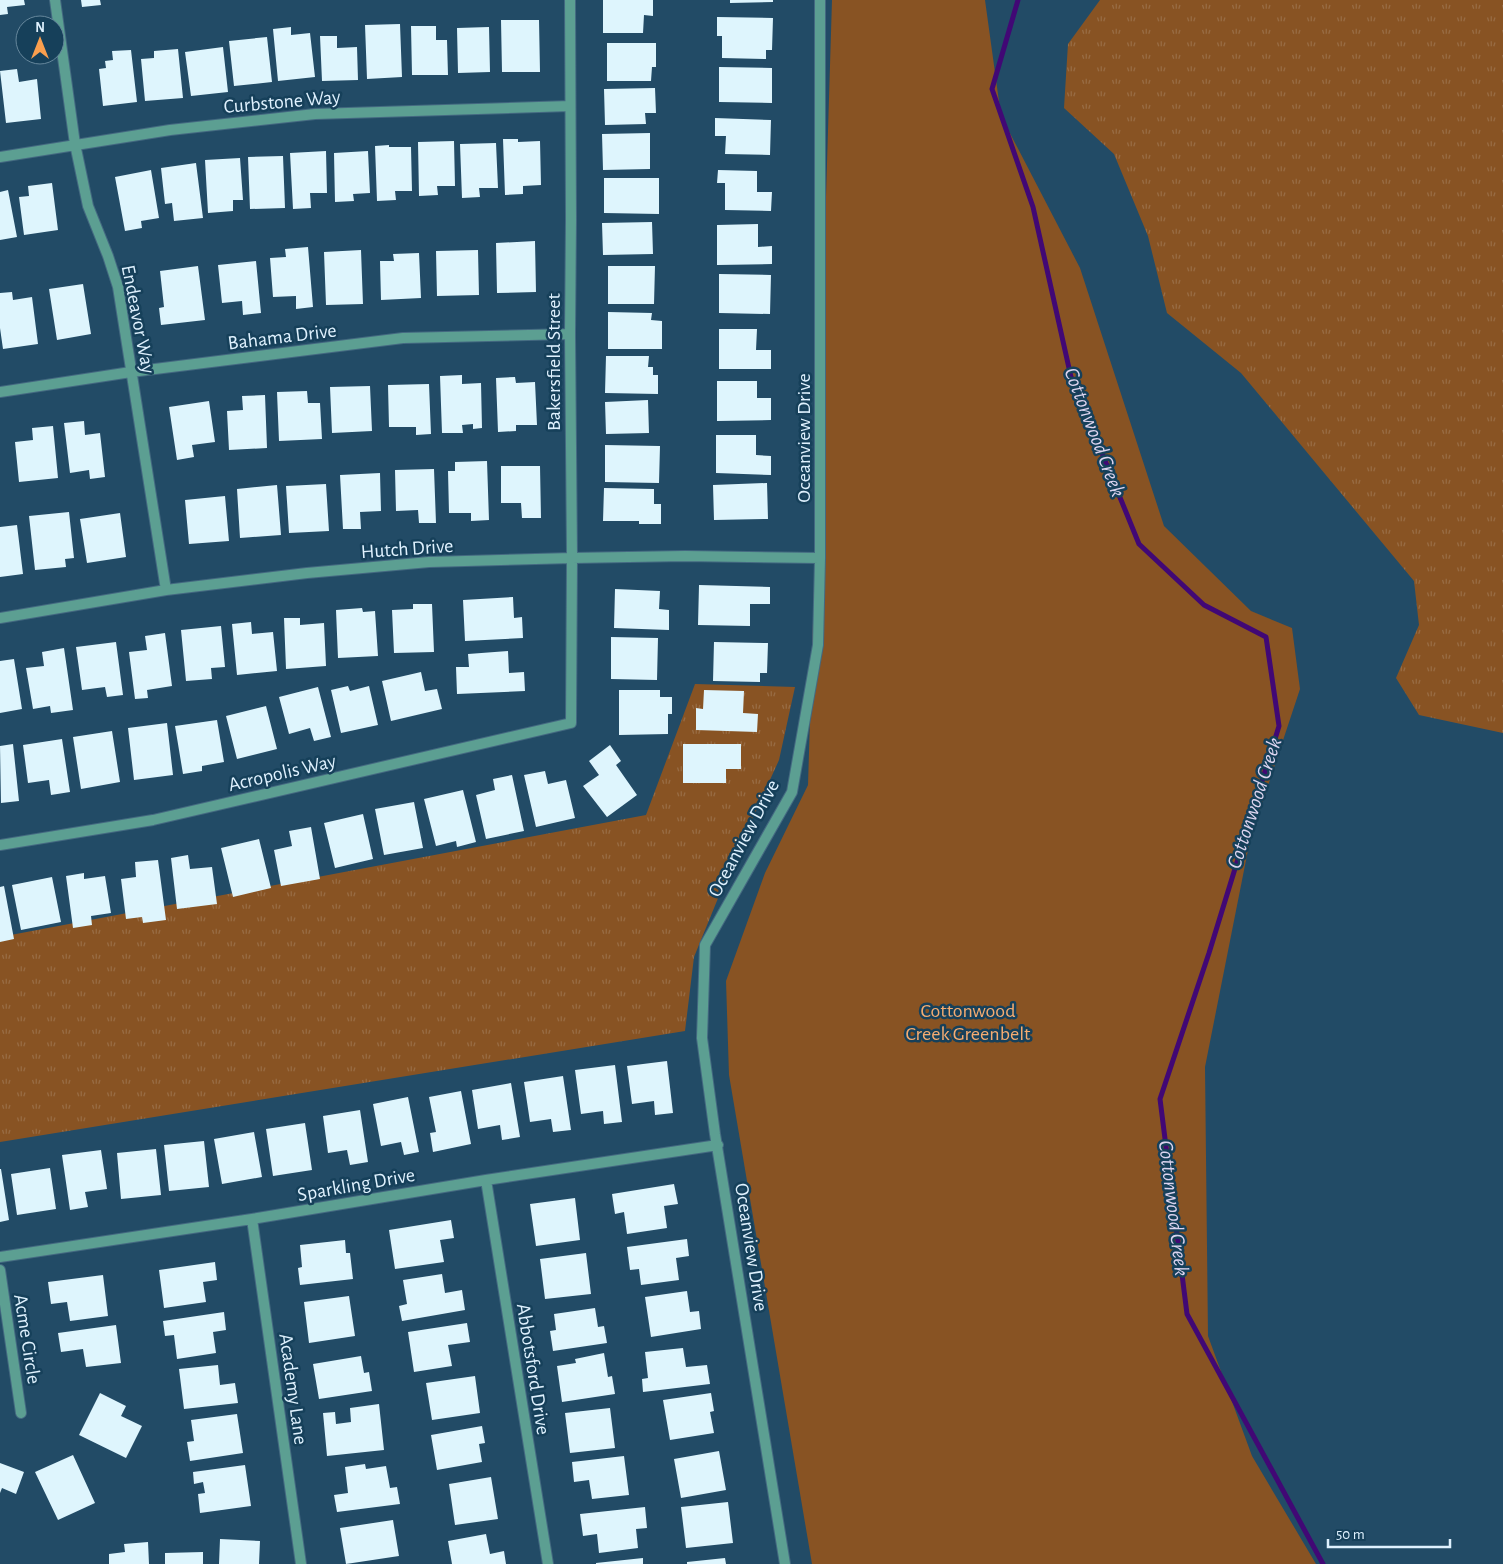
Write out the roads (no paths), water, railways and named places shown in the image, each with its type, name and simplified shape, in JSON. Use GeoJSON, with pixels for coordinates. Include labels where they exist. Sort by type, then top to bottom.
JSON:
{"type":"FeatureCollection","features":[{"type":"Feature","properties":{"kind":"street","name":"Endeavor Way"},"geometry":{"type":"LineString","coordinates":[[55,0],[75,144],[88,206],[118,287],[166,590]]}},
{"type":"Feature","properties":{"kind":"street","name":"Bakersfield Street"},"geometry":{"type":"LineString","coordinates":[[570,0],[572,219],[570,334],[571,723]]}},
{"type":"Feature","properties":{"kind":"street","name":"Oceanview Drive"},"geometry":{"type":"LineString","coordinates":[[785,1564],[715,1134],[702,1038],[705,945],[792,792],[818,645],[820,558],[820,0]]}},
{"type":"Feature","properties":{"kind":"street","name":"Curbstone Way"},"geometry":{"type":"LineString","coordinates":[[0,157],[170,130],[315,114],[570,106]]}},
{"type":"Feature","properties":{"kind":"street","name":"Bahama Drive"},"geometry":{"type":"LineString","coordinates":[[0,392],[132,372],[403,338],[570,334]]}},
{"type":"Feature","properties":{"kind":"street","name":"Hutch Drive"},"geometry":{"type":"LineString","coordinates":[[0,618],[166,590],[307,573],[429,562],[685,556],[820,558]]}},
{"type":"Feature","properties":{"kind":"street","name":"Acropolis Way"},"geometry":{"type":"LineString","coordinates":[[0,845],[153,820],[571,723]]}},
{"type":"Feature","properties":{"kind":"street","name":"Sparkling Drive"},"geometry":{"type":"LineString","coordinates":[[0,1257],[718,1145]]}},
{"type":"Feature","properties":{"kind":"street","name":"Abbotsford Drive"},"geometry":{"type":"LineString","coordinates":[[486,1180],[548,1564]]}},
{"type":"Feature","properties":{"kind":"street","name":"Academy Lane"},"geometry":{"type":"LineString","coordinates":[[252,1219],[301,1564]]}},
{"type":"Feature","properties":{"kind":"street","name":"Acme Circle"},"geometry":{"type":"LineString","coordinates":[[0,1270],[22,1414]]}},
{"type":"Feature","properties":{"kind":"waterway","name":"Cottonwood Creek"},"geometry":{"type":"LineString","coordinates":[[1018,0],[992,89],[1033,207],[1071,377],[1139,544],[1204,605],[1266,637],[1279,726],[1209,953],[1160,1099],[1187,1314],[1323,1564]]}},
{"type":"Feature","properties":{"kind":"park label","name":"Cottonwood Creek Greenbelt"},"geometry":{"type":"Point","coordinates":[968,1022]}}]}
